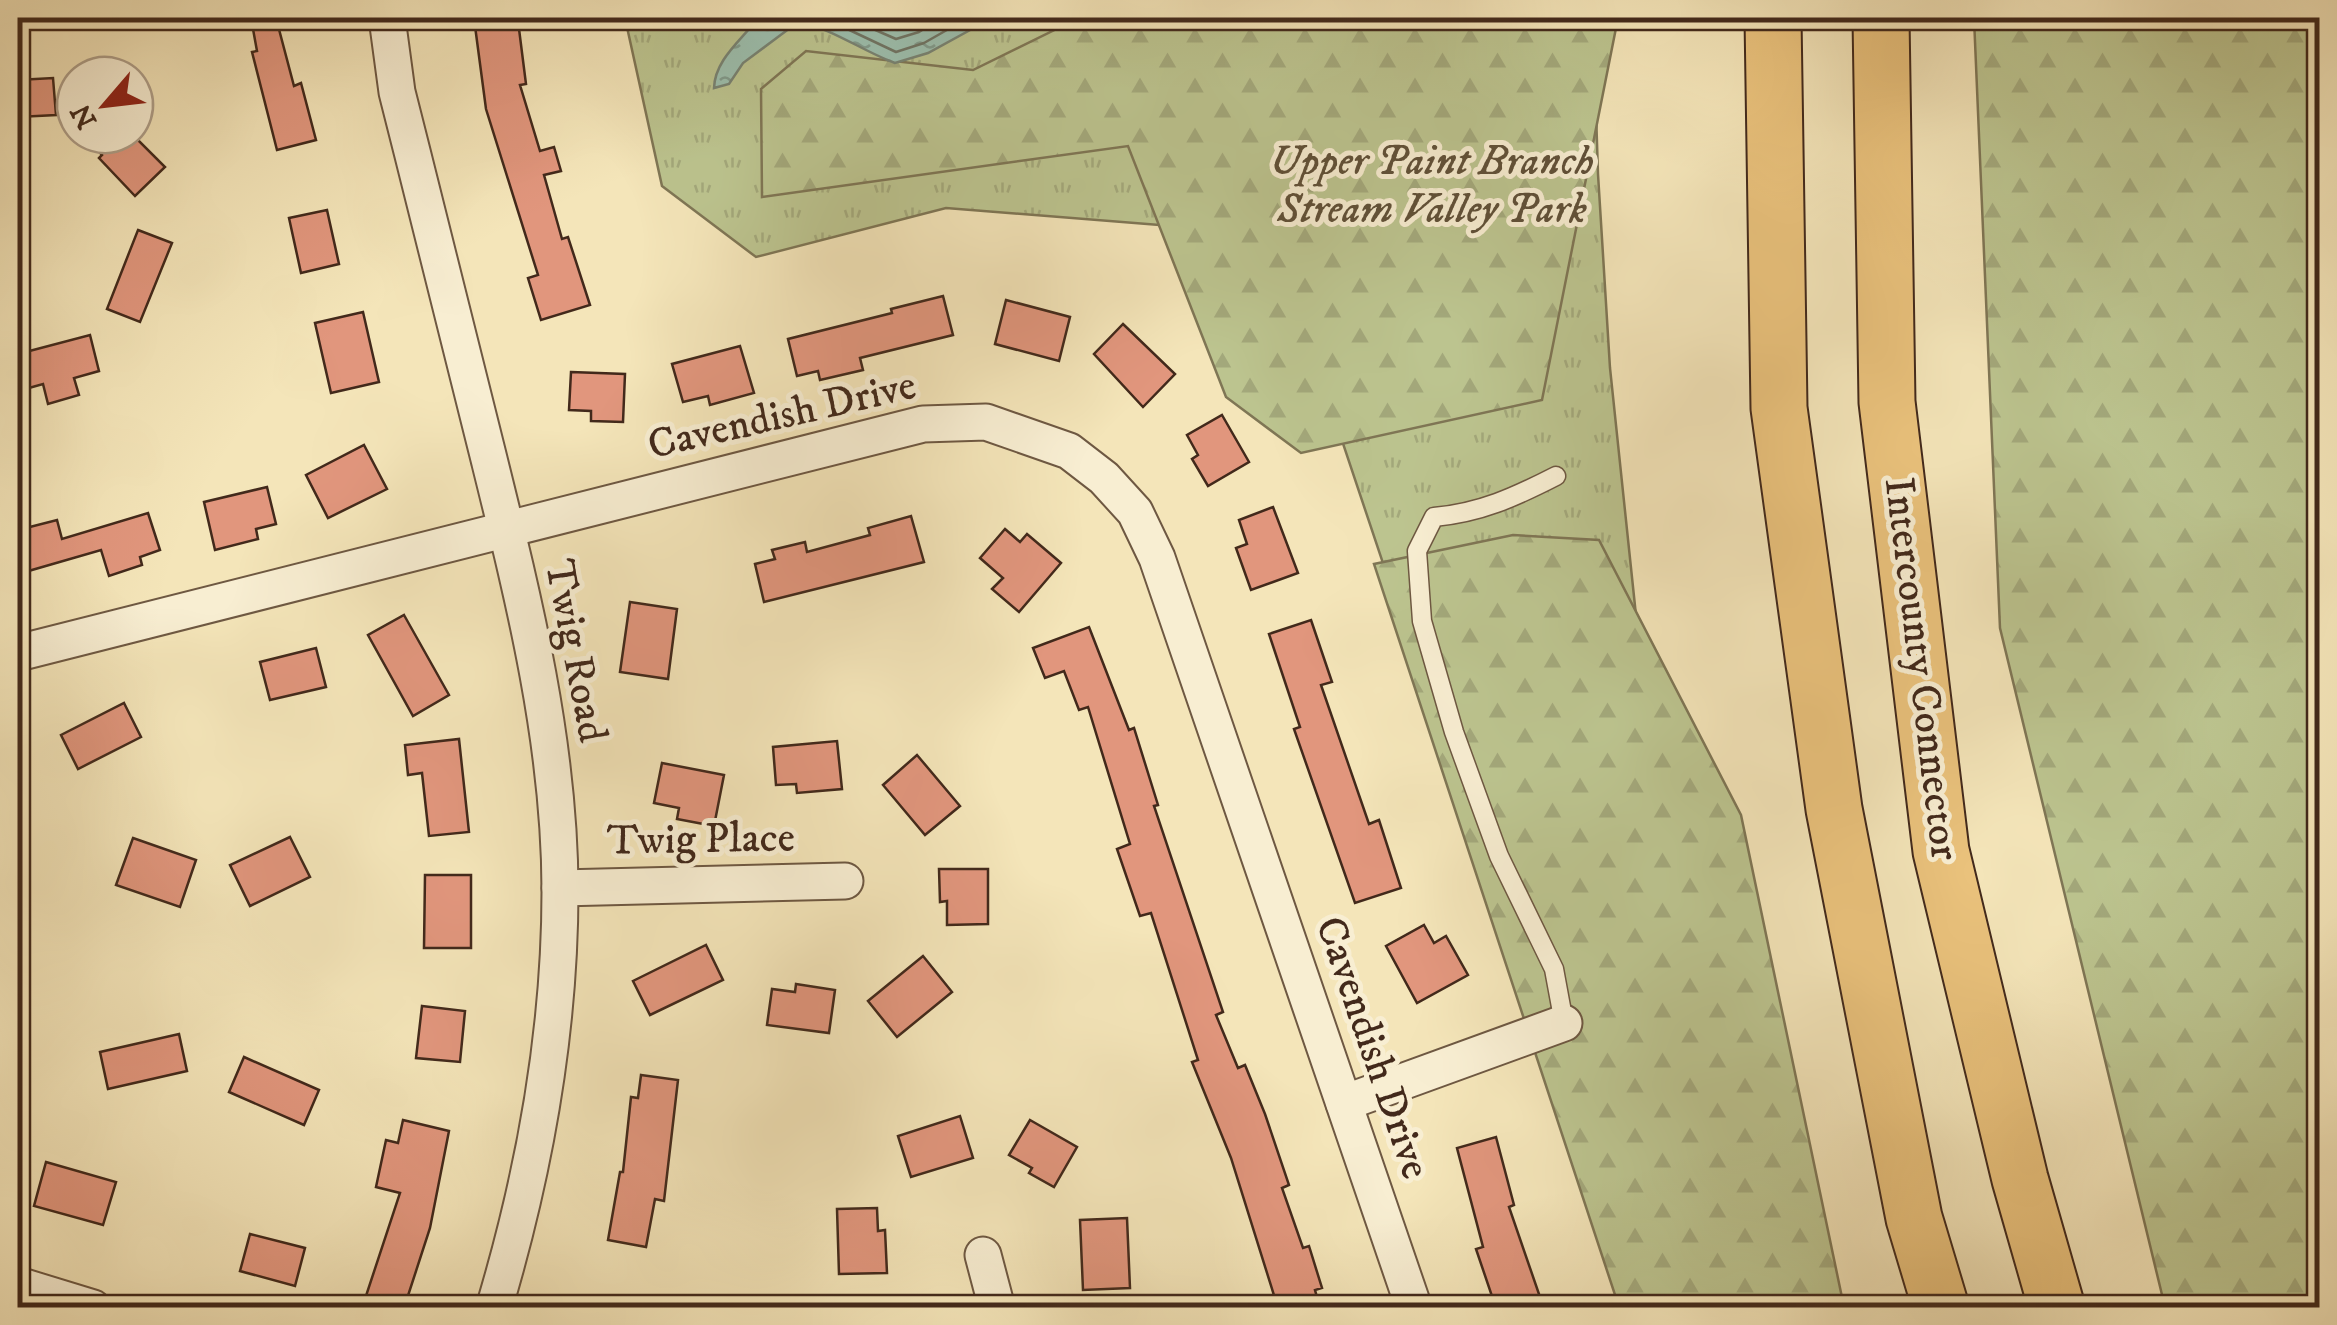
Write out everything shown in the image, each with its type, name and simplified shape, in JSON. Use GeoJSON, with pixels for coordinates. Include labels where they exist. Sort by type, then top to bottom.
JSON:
{"type":"FeatureCollection","features":[{"type":"Feature","properties":{"kind":"highway"},"geometry":{"type":"LineString","coordinates":[[1773,18],[1779,408],[1834,809],[1914,1218],[1941,1308]]}},
{"type":"Feature","properties":{"kind":"highway","name":"Intercounty Connector"},"geometry":{"type":"LineString","coordinates":[[1881,18],[1887,402],[1941,851],[2020,1179],[2057,1308]]}},
{"type":"Feature","properties":{"kind":"street","name":"Twig Road"},"geometry":{"type":"LineString","coordinates":[[388,18],[397,92],[507,531],[545,707],[560,888],[553,1032],[542,1114],[524,1206],[494,1308]]}},
{"type":"Feature","properties":{"kind":"street","name":"Cavendish Drive"},"geometry":{"type":"LineString","coordinates":[[18,653],[923,424],[986,422],[1069,451],[1104,478],[1134,512],[1156,558],[1414,1308]]}},
{"type":"Feature","properties":{"kind":"street","name":"Twig Place"},"geometry":{"type":"LineString","coordinates":[[560,888],[844,881]]}},
{"type":"Feature","properties":{"kind":"street"},"geometry":{"type":"LineString","coordinates":[[1344,1103],[1564,1023]]}},
{"type":"Feature","properties":{"kind":"street"},"geometry":{"type":"LineString","coordinates":[[983,1255],[996,1308]]}},
{"type":"Feature","properties":{"kind":"street"},"geometry":{"type":"LineString","coordinates":[[18,1285],[93,1308]]}},
{"type":"Feature","properties":{"kind":"lane"},"geometry":{"type":"LineString","coordinates":[[1556,476],[1502,504],[1434,518],[1417,551],[1422,621],[1454,732],[1500,856],[1554,969],[1564,1023]]}},
{"type":"Feature","properties":{"kind":"green space","name":"Upper Paint Branch Stream Valley Park"},"geometry":{"type":"Polygon","coordinates":[[[625,18],[1593,18],[1610,368],[1639,644],[1529,1000],[1273,234],[946,208],[756,257],[662,186],[625,18]]]}},
{"type":"Feature","properties":{"kind":"green space"},"geometry":{"type":"Polygon","coordinates":[[[1079,18],[1618,18],[1542,400],[1301,453],[1226,397],[1128,146],[762,197],[761,89],[806,51],[973,70],[1079,18]]]}},
{"type":"Feature","properties":{"kind":"green space"},"geometry":{"type":"Polygon","coordinates":[[[1974,18],[2319,18],[2319,1307],[2165,1307],[2000,628],[1974,18]]]}},
{"type":"Feature","properties":{"kind":"green space"},"geometry":{"type":"Polygon","coordinates":[[[1513,535],[1599,540],[1741,815],[1844,1307],[1619,1307],[1374,564],[1513,535]]]}},
{"type":"Feature","properties":{"kind":"water"},"geometry":{"type":"Polygon","coordinates":[[[758,18],[992,18],[928,53],[895,63],[823,29],[798,22],[743,63],[729,84],[714,88],[724,59],[758,18]]]}},
{"type":"Feature","properties":{"kind":"building"},"geometry":{"type":"Polygon","coordinates":[[[251,18],[276,18],[294,86],[301,83],[316,140],[277,150],[252,52],[257,51],[251,18]]]}},
{"type":"Feature","properties":{"kind":"building"},"geometry":{"type":"Polygon","coordinates":[[[518,21],[526,84],[520,85],[540,151],[554,147],[561,171],[544,175],[562,239],[568,237],[590,305],[541,320],[528,278],[538,275],[486,109],[475,26],[518,21]]]}},
{"type":"Feature","properties":{"kind":"building"},"geometry":{"type":"Polygon","coordinates":[[[53,78],[55,115],[18,117],[18,80],[53,78]]]}},
{"type":"Feature","properties":{"kind":"building"},"geometry":{"type":"Polygon","coordinates":[[[153,155],[165,167],[135,196],[99,158],[153,155]]]}},
{"type":"Feature","properties":{"kind":"building"},"geometry":{"type":"Polygon","coordinates":[[[327,210],[339,264],[301,273],[289,218],[327,210]]]}},
{"type":"Feature","properties":{"kind":"building"},"geometry":{"type":"Polygon","coordinates":[[[138,230],[172,243],[140,322],[107,309],[138,230]]]}},
{"type":"Feature","properties":{"kind":"building"},"geometry":{"type":"Polygon","coordinates":[[[943,296],[953,335],[860,358],[863,370],[820,380],[818,371],[797,376],[788,339],[943,296]]]}},
{"type":"Feature","properties":{"kind":"building"},"geometry":{"type":"Polygon","coordinates":[[[1006,300],[1070,317],[1059,361],[995,344],[1006,300]]]}},
{"type":"Feature","properties":{"kind":"building"},"geometry":{"type":"Polygon","coordinates":[[[363,312],[379,382],[331,393],[315,323],[363,312]]]}},
{"type":"Feature","properties":{"kind":"building"},"geometry":{"type":"Polygon","coordinates":[[[1123,324],[1175,374],[1143,407],[1094,354],[1123,324]]]}},
{"type":"Feature","properties":{"kind":"building"},"geometry":{"type":"Polygon","coordinates":[[[90,335],[99,371],[74,378],[79,395],[48,404],[43,384],[18,391],[18,354],[90,335]]]}},
{"type":"Feature","properties":{"kind":"building"},"geometry":{"type":"Polygon","coordinates":[[[740,346],[754,393],[710,405],[708,396],[683,402],[672,364],[740,346]]]}},
{"type":"Feature","properties":{"kind":"building"},"geometry":{"type":"Polygon","coordinates":[[[571,372],[625,374],[623,422],[591,421],[591,411],[569,410],[571,372]]]}},
{"type":"Feature","properties":{"kind":"building"},"geometry":{"type":"Polygon","coordinates":[[[1222,415],[1249,462],[1208,486],[1192,459],[1198,455],[1187,435],[1222,415]]]}},
{"type":"Feature","properties":{"kind":"building"},"geometry":{"type":"Polygon","coordinates":[[[364,445],[387,489],[328,518],[306,475],[364,445]]]}},
{"type":"Feature","properties":{"kind":"building"},"geometry":{"type":"Polygon","coordinates":[[[267,487],[276,524],[256,529],[258,539],[215,550],[204,502],[267,487]]]}},
{"type":"Feature","properties":{"kind":"building"},"geometry":{"type":"Polygon","coordinates":[[[1273,507],[1298,573],[1251,590],[1236,548],[1247,544],[1239,520],[1273,507]]]}},
{"type":"Feature","properties":{"kind":"building"},"geometry":{"type":"Polygon","coordinates":[[[148,513],[160,550],[140,557],[142,565],[109,576],[101,550],[18,574],[18,530],[57,520],[62,539],[148,513]]]}},
{"type":"Feature","properties":{"kind":"building"},"geometry":{"type":"Polygon","coordinates":[[[911,516],[924,562],[764,602],[755,564],[775,559],[772,550],[805,542],[807,552],[870,535],[868,528],[911,516]]]}},
{"type":"Feature","properties":{"kind":"building"},"geometry":{"type":"Polygon","coordinates":[[[1005,529],[1020,542],[1027,534],[1061,563],[1019,612],[992,589],[1003,578],[980,558],[1005,529]]]}},
{"type":"Feature","properties":{"kind":"building"},"geometry":{"type":"Polygon","coordinates":[[[630,602],[677,609],[668,679],[620,672],[630,602]]]}},
{"type":"Feature","properties":{"kind":"building"},"geometry":{"type":"Polygon","coordinates":[[[404,615],[449,695],[413,716],[368,635],[404,615]]]}},
{"type":"Feature","properties":{"kind":"building"},"geometry":{"type":"Polygon","coordinates":[[[1311,620],[1332,682],[1321,685],[1369,824],[1379,820],[1401,888],[1355,903],[1294,729],[1300,727],[1269,634],[1311,620]]]}},
{"type":"Feature","properties":{"kind":"building"},"geometry":{"type":"Polygon","coordinates":[[[1089,627],[1129,730],[1134,728],[1158,805],[1154,806],[1223,1012],[1216,1015],[1238,1068],[1245,1065],[1265,1114],[1289,1185],[1282,1188],[1303,1248],[1309,1246],[1322,1288],[1315,1290],[1320,1308],[1278,1308],[1231,1158],[1192,1062],[1198,1060],[1151,913],[1140,916],[1117,849],[1130,844],[1088,707],[1079,710],[1064,671],[1045,678],[1033,648],[1089,627]]]}},
{"type":"Feature","properties":{"kind":"building"},"geometry":{"type":"Polygon","coordinates":[[[316,648],[326,687],[270,700],[260,662],[316,648]]]}},
{"type":"Feature","properties":{"kind":"building"},"geometry":{"type":"Polygon","coordinates":[[[124,703],[141,737],[78,769],[61,735],[124,703]]]}},
{"type":"Feature","properties":{"kind":"building"},"geometry":{"type":"Polygon","coordinates":[[[459,739],[469,832],[429,836],[422,773],[408,775],[405,745],[459,739]]]}},
{"type":"Feature","properties":{"kind":"building"},"geometry":{"type":"Polygon","coordinates":[[[837,741],[842,789],[797,793],[796,784],[776,785],[773,747],[837,741]]]}},
{"type":"Feature","properties":{"kind":"building"},"geometry":{"type":"Polygon","coordinates":[[[917,755],[960,806],[925,835],[883,785],[917,755]]]}},
{"type":"Feature","properties":{"kind":"building"},"geometry":{"type":"Polygon","coordinates":[[[662,763],[724,775],[714,826],[677,819],[679,808],[654,803],[662,763]]]}},
{"type":"Feature","properties":{"kind":"building"},"geometry":{"type":"Polygon","coordinates":[[[290,837],[310,877],[250,906],[230,865],[290,837]]]}},
{"type":"Feature","properties":{"kind":"building"},"geometry":{"type":"Polygon","coordinates":[[[133,838],[196,860],[180,907],[116,885],[133,838]]]}},
{"type":"Feature","properties":{"kind":"building"},"geometry":{"type":"Polygon","coordinates":[[[939,869],[988,869],[988,924],[947,925],[947,901],[940,902],[939,869]]]}},
{"type":"Feature","properties":{"kind":"building"},"geometry":{"type":"Polygon","coordinates":[[[425,875],[471,875],[471,948],[424,948],[425,875]]]}},
{"type":"Feature","properties":{"kind":"building"},"geometry":{"type":"Polygon","coordinates":[[[1424,925],[1434,943],[1446,936],[1468,975],[1417,1003],[1386,946],[1424,925]]]}},
{"type":"Feature","properties":{"kind":"building"},"geometry":{"type":"Polygon","coordinates":[[[706,945],[723,980],[650,1015],[633,981],[706,945]]]}},
{"type":"Feature","properties":{"kind":"building"},"geometry":{"type":"Polygon","coordinates":[[[923,956],[952,992],[897,1037],[868,1001],[923,956]]]}},
{"type":"Feature","properties":{"kind":"building"},"geometry":{"type":"Polygon","coordinates":[[[796,984],[835,990],[829,1033],[767,1025],[772,989],[795,992],[796,984]]]}},
{"type":"Feature","properties":{"kind":"building"},"geometry":{"type":"Polygon","coordinates":[[[422,1006],[465,1011],[460,1062],[416,1058],[422,1006]]]}},
{"type":"Feature","properties":{"kind":"building"},"geometry":{"type":"Polygon","coordinates":[[[179,1034],[187,1071],[108,1089],[100,1052],[179,1034]]]}},
{"type":"Feature","properties":{"kind":"building"},"geometry":{"type":"Polygon","coordinates":[[[244,1057],[319,1090],[304,1125],[229,1092],[244,1057]]]}},
{"type":"Feature","properties":{"kind":"building"},"geometry":{"type":"Polygon","coordinates":[[[641,1075],[678,1080],[664,1201],[655,1199],[646,1247],[608,1240],[623,1172],[631,1097],[638,1098],[641,1075]]]}},
{"type":"Feature","properties":{"kind":"building"},"geometry":{"type":"Polygon","coordinates":[[[960,1116],[973,1158],[911,1177],[898,1136],[960,1116]]]}},
{"type":"Feature","properties":{"kind":"building"},"geometry":{"type":"Polygon","coordinates":[[[403,1120],[449,1131],[430,1228],[404,1308],[362,1308],[400,1193],[376,1187],[386,1140],[398,1143],[403,1120]]]}},
{"type":"Feature","properties":{"kind":"building"},"geometry":{"type":"Polygon","coordinates":[[[1030,1120],[1077,1147],[1054,1187],[1029,1173],[1032,1168],[1009,1155],[1030,1120]]]}},
{"type":"Feature","properties":{"kind":"building"},"geometry":{"type":"Polygon","coordinates":[[[1496,1137],[1514,1205],[1509,1207],[1540,1297],[1509,1308],[1496,1308],[1476,1249],[1483,1247],[1457,1148],[1496,1137]]]}},
{"type":"Feature","properties":{"kind":"building"},"geometry":{"type":"Polygon","coordinates":[[[46,1162],[116,1182],[103,1225],[34,1206],[46,1162]]]}},
{"type":"Feature","properties":{"kind":"building"},"geometry":{"type":"Polygon","coordinates":[[[877,1208],[878,1231],[885,1230],[887,1273],[839,1274],[837,1209],[877,1208]]]}},
{"type":"Feature","properties":{"kind":"building"},"geometry":{"type":"Polygon","coordinates":[[[1127,1218],[1130,1288],[1083,1290],[1080,1220],[1127,1218]]]}},
{"type":"Feature","properties":{"kind":"building"},"geometry":{"type":"Polygon","coordinates":[[[250,1234],[305,1248],[295,1286],[240,1271],[250,1234]]]}}]}
